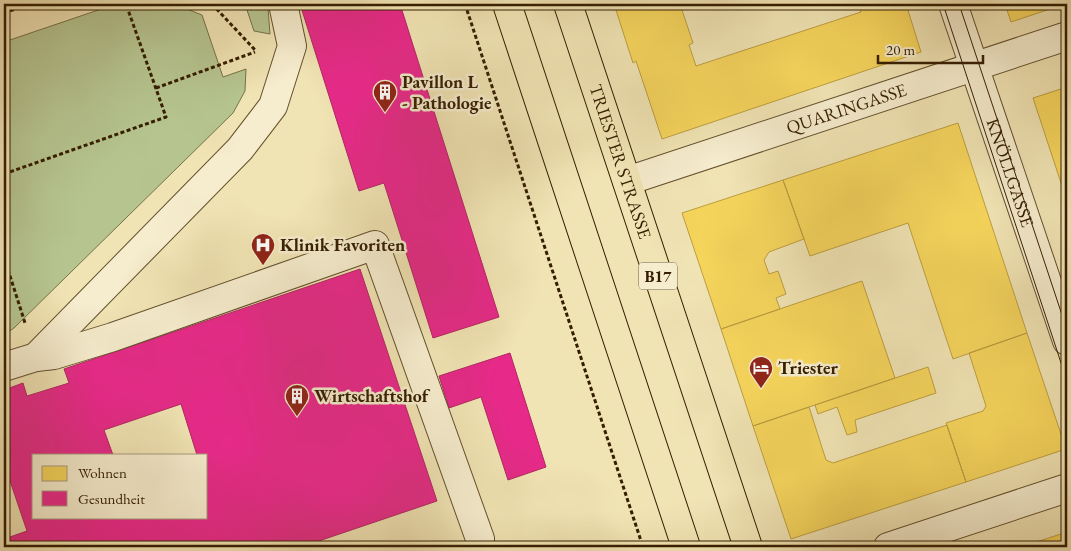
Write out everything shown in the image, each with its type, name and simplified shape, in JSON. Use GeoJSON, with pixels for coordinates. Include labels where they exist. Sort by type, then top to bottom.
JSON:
{"type":"FeatureCollection","features":[{"type":"Feature","properties":{"kind":"main road"},"geometry":{"type":"LineString","coordinates":[[507,4],[686,547]]}},
{"type":"Feature","properties":{"kind":"main road","name":"TRIESTER STRASSE"},"geometry":{"type":"LineString","coordinates":[[568,4],[748,547]]}},
{"type":"Feature","properties":{"kind":"street"},"geometry":{"type":"LineString","coordinates":[[36,357],[240,149],[272,106],[292,46],[283,4]]}},
{"type":"Feature","properties":{"kind":"street","name":"KNÖLLGASSE"},"geometry":{"type":"LineString","coordinates":[[953,4],[1067,341]]}},
{"type":"Feature","properties":{"kind":"street","name":"QUARINGASSE"},"geometry":{"type":"LineString","coordinates":[[626,181],[1067,36]]}},
{"type":"Feature","properties":{"kind":"street"},"geometry":{"type":"LineString","coordinates":[[4,368],[36,357],[54,355],[113,337],[374,245],[480,539]]}},
{"type":"Feature","properties":{"kind":"street"},"geometry":{"type":"LineString","coordinates":[[888,547],[1067,488]]}},
{"type":"Feature","properties":{"kind":"path"},"geometry":{"type":"LineString","coordinates":[[4,13],[31,4]]}},
{"type":"Feature","properties":{"kind":"path"},"geometry":{"type":"LineString","coordinates":[[4,174],[166,116],[126,4]]}},
{"type":"Feature","properties":{"kind":"path"},"geometry":{"type":"LineString","coordinates":[[156,88],[256,51],[212,4]]}},
{"type":"Feature","properties":{"kind":"path"},"geometry":{"type":"LineString","coordinates":[[465,4],[643,547]]}},
{"type":"Feature","properties":{"kind":"path"},"geometry":{"type":"LineString","coordinates":[[4,257],[36,357]]}},
{"type":"Feature","properties":{"kind":"green space"},"geometry":{"type":"Polygon","coordinates":[[[116,4],[174,4],[202,15],[223,77],[246,69],[245,91],[233,113],[14,328],[4,335],[4,42],[116,4]]]}},
{"type":"Feature","properties":{"kind":"green space"},"geometry":{"type":"Polygon","coordinates":[[[245,4],[267,4],[270,34],[254,31],[245,4]]]}},
{"type":"Feature","properties":{"kind":"building: Wohnen"},"geometry":{"type":"Polygon","coordinates":[[[614,4],[680,4],[693,43],[689,45],[696,66],[861,12],[858,4],[906,4],[921,52],[662,139],[636,61],[633,63],[614,4]]]}},
{"type":"Feature","properties":{"kind":"building: Wohnen"},"geometry":{"type":"Polygon","coordinates":[[[1005,4],[1065,4],[1011,22],[1005,4]]]}},
{"type":"Feature","properties":{"kind":"building: Wohnen"},"geometry":{"type":"Polygon","coordinates":[[[1067,87],[1067,201],[1033,98],[1067,87]]]}},
{"type":"Feature","properties":{"kind":"building: Wohnen"},"geometry":{"type":"Polygon","coordinates":[[[958,123],[1027,333],[953,359],[908,223],[810,256],[783,180],[958,123]]]}},
{"type":"Feature","properties":{"kind":"building: Wohnen"},"geometry":{"type":"Polygon","coordinates":[[[783,180],[804,239],[769,252],[764,260],[769,274],[778,271],[786,294],[776,298],[780,309],[721,329],[682,213],[783,180]]]}},
{"type":"Feature","properties":{"kind":"building: Wohnen"},"geometry":{"type":"Polygon","coordinates":[[[862,281],[895,378],[753,426],[721,329],[862,281]]]}},
{"type":"Feature","properties":{"kind":"building: Wohnen"},"geometry":{"type":"Polygon","coordinates":[[[1027,333],[1066,449],[966,482],[946,423],[983,411],[986,406],[969,353],[1027,333]]]}},
{"type":"Feature","properties":{"kind":"building: Wohnen"},"geometry":{"type":"Polygon","coordinates":[[[928,367],[936,393],[855,420],[857,432],[847,435],[837,407],[818,414],[815,405],[928,367]]]}},
{"type":"Feature","properties":{"kind":"building: Wohnen"},"geometry":{"type":"Polygon","coordinates":[[[809,407],[826,460],[833,463],[947,425],[966,482],[791,539],[753,426],[809,407]]]}},
{"type":"Feature","properties":{"kind":"building: Wohnen"},"geometry":{"type":"Polygon","coordinates":[[[1067,532],[1067,547],[1021,547],[1067,532]]]}},
{"type":"Feature","properties":{"kind":"building: Gesundheit","name":"Pavillon L - Pathologie"},"geometry":{"type":"Polygon","coordinates":[[[300,4],[400,4],[499,317],[433,338],[384,183],[359,191],[300,4]]]}},
{"type":"Feature","properties":{"kind":"building: Gesundheit","name":"Wirtschaftshof"},"geometry":{"type":"Polygon","coordinates":[[[360,269],[437,501],[301,547],[4,547],[4,539],[27,531],[4,466],[4,390],[23,383],[27,396],[69,383],[64,369],[360,269]]]}},
{"type":"Feature","properties":{"kind":"building: Gesundheit"},"geometry":{"type":"Polygon","coordinates":[[[510,353],[546,467],[508,480],[481,397],[449,408],[439,376],[510,353]]]}},
{"type":"Feature","properties":{"kind":"tram line"},"geometry":{"type":"LineString","coordinates":[[943,4],[1067,381]]}},
{"type":"Feature","properties":{"kind":"tram line"},"geometry":{"type":"LineString","coordinates":[[959,4],[1067,330]]}},
{"type":"Feature","properties":{"kind":"place","name":"Pavillon L - Pathologie"},"geometry":{"type":"Point","coordinates":[385,113]}},
{"type":"Feature","properties":{"kind":"place","name":"Klinik Favoriten"},"geometry":{"type":"Point","coordinates":[263,266]}},
{"type":"Feature","properties":{"kind":"place","name":"Triester"},"geometry":{"type":"Point","coordinates":[761,389]}},
{"type":"Feature","properties":{"kind":"place","name":"Wirtschaftshof"},"geometry":{"type":"Point","coordinates":[297,417]}}]}
